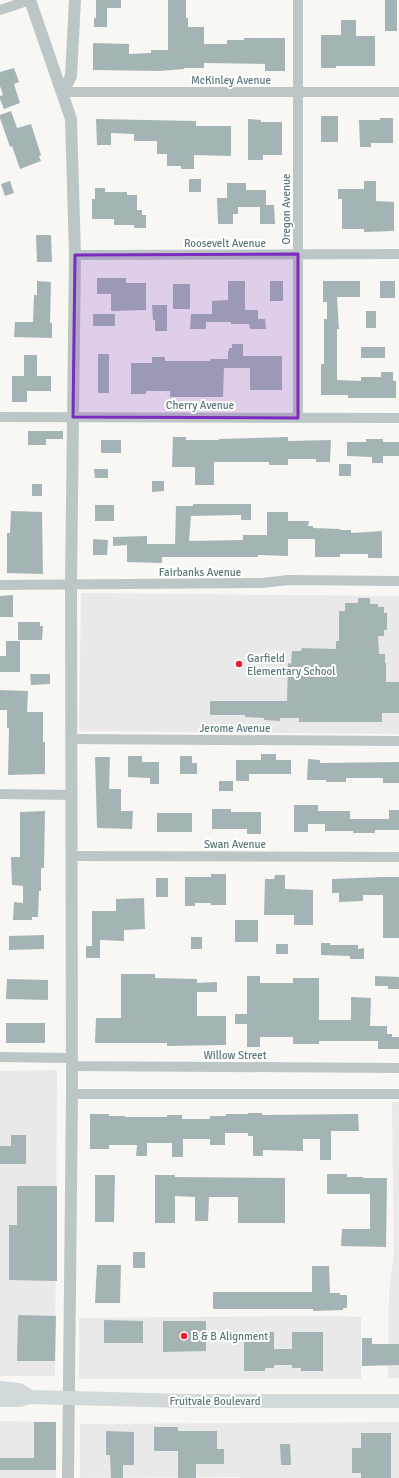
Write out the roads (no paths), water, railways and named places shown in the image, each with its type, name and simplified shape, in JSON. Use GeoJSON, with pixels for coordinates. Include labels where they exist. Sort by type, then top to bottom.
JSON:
{"type":"FeatureCollection","features":[{"type":"Feature","properties":{"kind":"main road","name":"Fruitvale Boulevard"},"geometry":{"type":"LineString","coordinates":[[0,1388],[19,1390],[30,1397]]}},
{"type":"Feature","properties":{"kind":"main road","name":"Fruitvale Boulevard"},"geometry":{"type":"LineString","coordinates":[[0,1400],[19,1400],[30,1397],[188,1401],[399,1401]]}},
{"type":"Feature","properties":{"kind":"street"},"geometry":{"type":"LineString","coordinates":[[0,10],[30,0],[71,118],[74,255],[71,584],[72,1094],[68,1478]]}},
{"type":"Feature","properties":{"kind":"street"},"geometry":{"type":"LineString","coordinates":[[63,92],[71,76],[75,0]]}},
{"type":"Feature","properties":{"kind":"street","name":"Oregon Avenue"},"geometry":{"type":"LineString","coordinates":[[298,0],[298,418]]}},
{"type":"Feature","properties":{"kind":"street","name":"McKinley Avenue"},"geometry":{"type":"LineString","coordinates":[[63,92],[399,92]]}},
{"type":"Feature","properties":{"kind":"street","name":"Roosevelt Avenue"},"geometry":{"type":"LineString","coordinates":[[74,255],[399,254]]}},
{"type":"Feature","properties":{"kind":"street","name":"Cherry Avenue"},"geometry":{"type":"LineString","coordinates":[[0,417],[399,418]]}},
{"type":"Feature","properties":{"kind":"street","name":"Fairbanks Avenue"},"geometry":{"type":"LineString","coordinates":[[0,585],[262,583],[288,580],[399,581]]}},
{"type":"Feature","properties":{"kind":"street","name":"Jerome Avenue"},"geometry":{"type":"LineString","coordinates":[[71,739],[399,741]]}},
{"type":"Feature","properties":{"kind":"street"},"geometry":{"type":"LineString","coordinates":[[0,794],[72,795]]}},
{"type":"Feature","properties":{"kind":"street","name":"Swan Avenue"},"geometry":{"type":"LineString","coordinates":[[71,856],[399,857]]}},
{"type":"Feature","properties":{"kind":"street","name":"Willow Street"},"geometry":{"type":"LineString","coordinates":[[0,1057],[71,1062],[399,1068]]}},
{"type":"Feature","properties":{"kind":"street"},"geometry":{"type":"LineString","coordinates":[[72,1094],[399,1094]]}},
{"type":"Feature","properties":{"kind":"place","name":"Garfield Elementary School"},"geometry":{"type":"Point","coordinates":[239,664]}},
{"type":"Feature","properties":{"kind":"place","name":"B & B Alignment"},"geometry":{"type":"Point","coordinates":[184,1336]}}]}
